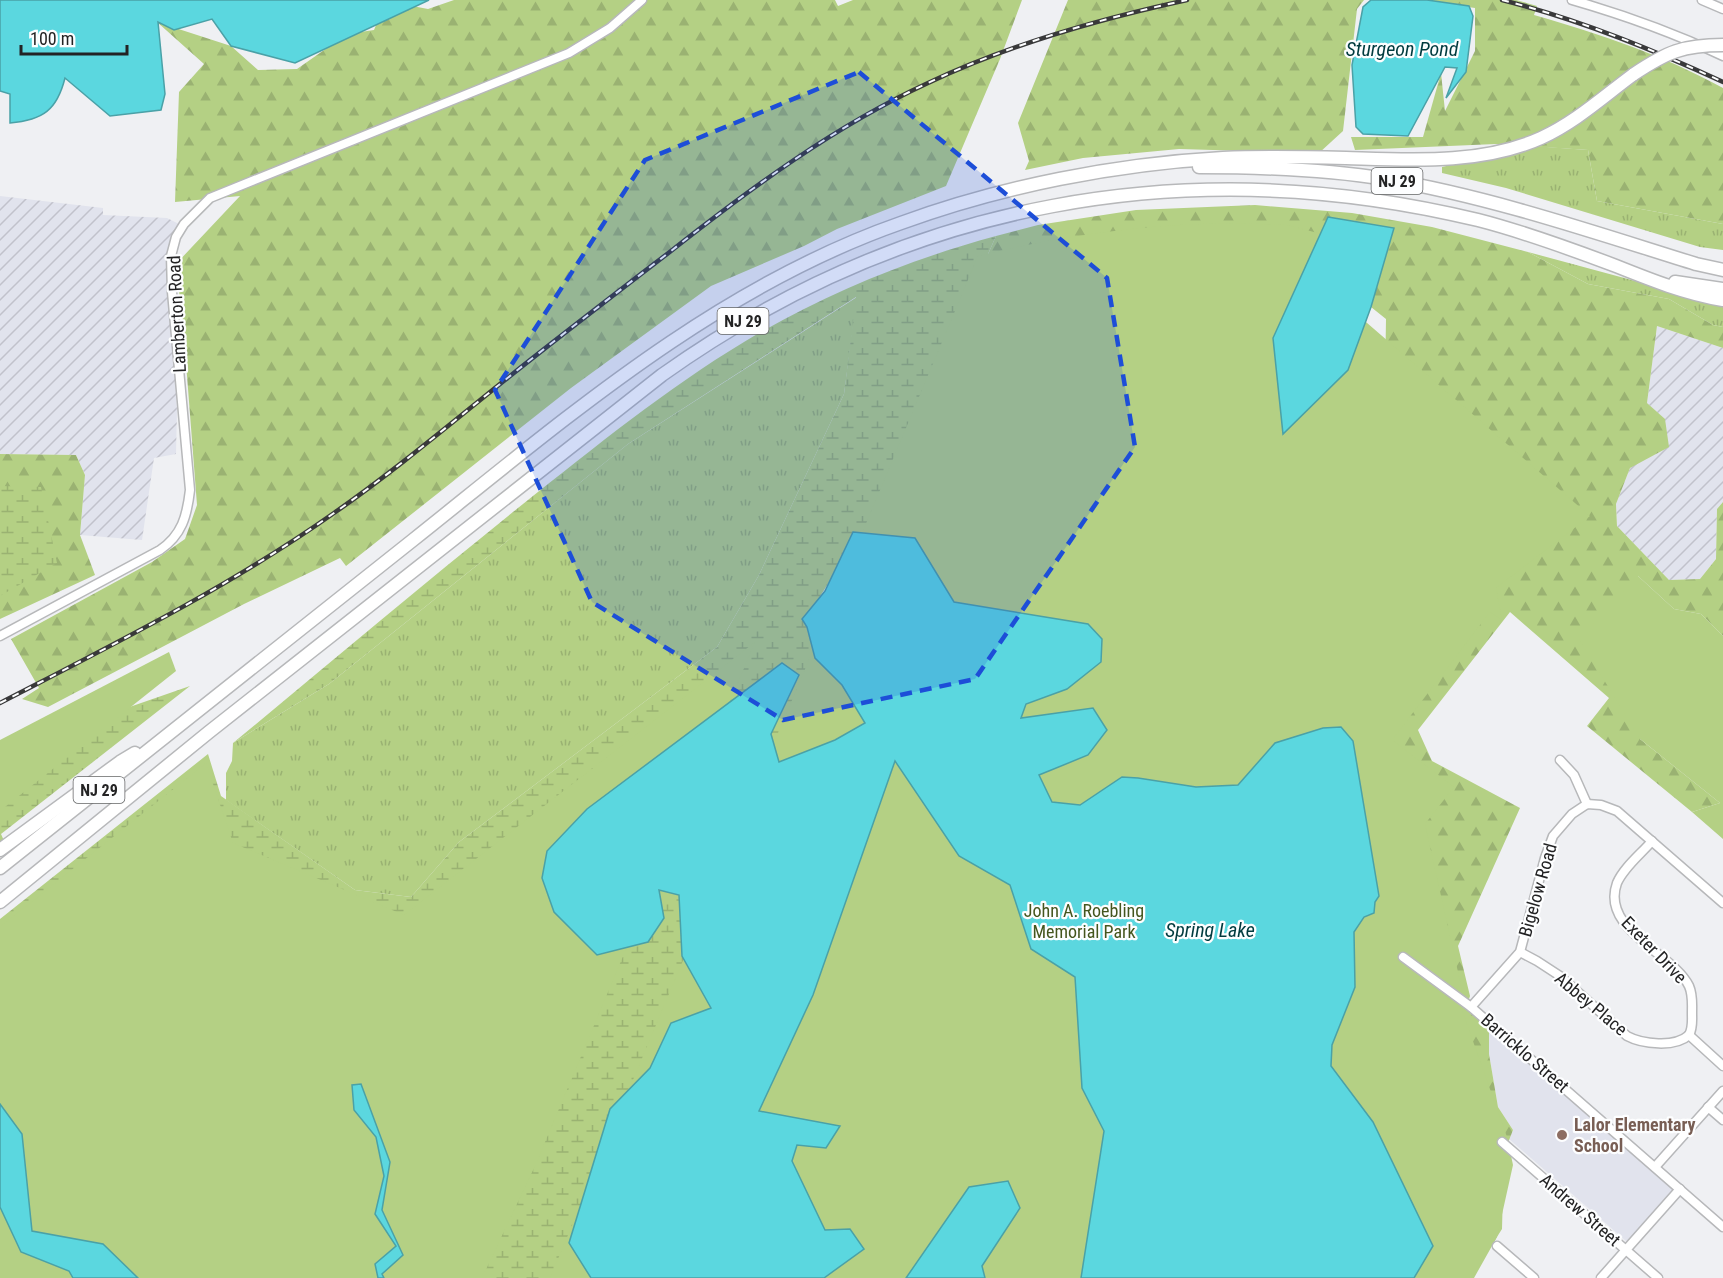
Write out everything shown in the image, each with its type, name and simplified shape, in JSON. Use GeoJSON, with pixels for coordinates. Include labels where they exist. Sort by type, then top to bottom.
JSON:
{"type":"FeatureCollection","features":[{"type":"Feature","properties":{"kind":"highway"},"geometry":{"type":"LineString","coordinates":[[1061,180],[1136,167],[1217,159],[1258,157],[1404,160],[1500,152],[1534,141],[1562,127],[1634,74],[1676,50],[1692,46],[1723,45]]}},
{"type":"Feature","properties":{"kind":"highway","name":"NJ 29"},"geometry":{"type":"LineString","coordinates":[[0,868],[549,432],[649,357],[716,312],[789,270],[887,227],[962,203],[1061,180],[1128,171],[1229,167],[1306,170],[1383,179],[1498,204],[1696,264],[1723,270]]}},
{"type":"Feature","properties":{"kind":"highway","name":"NJ 29"},"geometry":{"type":"LineString","coordinates":[[0,902],[563,452],[686,358],[727,331],[785,298],[905,245],[1000,216],[1097,198],[1160,192],[1248,191],[1336,196],[1427,209],[1509,229],[1663,279],[1723,289]]}},
{"type":"Feature","properties":{"kind":"highway"},"geometry":{"type":"LineString","coordinates":[[1599,260],[1676,289],[1723,300]]}},
{"type":"Feature","properties":{"kind":"highway"},"geometry":{"type":"LineString","coordinates":[[0,850],[120,762],[168,735]]}},
{"type":"Feature","properties":{"kind":"highway"},"geometry":{"type":"LineString","coordinates":[[0,907],[142,787]]}},
{"type":"Feature","properties":{"kind":"street","name":"Lamberton Road"},"geometry":{"type":"LineString","coordinates":[[0,636],[160,549],[174,538],[185,521],[190,490],[172,292],[171,256],[176,237],[194,212],[210,198],[569,53],[610,28],[642,0]]}},
{"type":"Feature","properties":{"kind":"street"},"geometry":{"type":"LineString","coordinates":[[1572,0],[1681,37],[1723,57]]}},
{"type":"Feature","properties":{"kind":"street"},"geometry":{"type":"LineString","coordinates":[[1702,0],[1723,9]]}},
{"type":"Feature","properties":{"kind":"street"},"geometry":{"type":"LineString","coordinates":[[1560,760],[1574,774],[1587,804],[1601,805],[1617,811],[1723,903]]}},
{"type":"Feature","properties":{"kind":"street","name":"Bigelow Road"},"geometry":{"type":"LineString","coordinates":[[1471,1007],[1520,952],[1548,847],[1565,820],[1587,804]]}},
{"type":"Feature","properties":{"kind":"street","name":"Exeter Drive"},"geometry":{"type":"LineString","coordinates":[[1652,841],[1624,872],[1617,884],[1615,893],[1617,909],[1625,924],[1687,982],[1692,996],[1692,1026],[1689,1035]]}},
{"type":"Feature","properties":{"kind":"street","name":"Abbey Place"},"geometry":{"type":"LineString","coordinates":[[1520,952],[1554,971],[1627,1036],[1635,1040],[1652,1044],[1681,1040],[1689,1035]]}},
{"type":"Feature","properties":{"kind":"street","name":"Barricklo Street"},"geometry":{"type":"LineString","coordinates":[[1402,957],[1471,1007],[1723,1227]]}},
{"type":"Feature","properties":{"kind":"street"},"geometry":{"type":"LineString","coordinates":[[1689,1035],[1723,1066]]}},
{"type":"Feature","properties":{"kind":"street"},"geometry":{"type":"LineString","coordinates":[[1655,1167],[1723,1091]]}},
{"type":"Feature","properties":{"kind":"street"},"geometry":{"type":"LineString","coordinates":[[1708,1107],[1723,1120]]}},
{"type":"Feature","properties":{"kind":"street","name":"Andrew Street"},"geometry":{"type":"LineString","coordinates":[[1502,1142],[1658,1278]]}},
{"type":"Feature","properties":{"kind":"street"},"geometry":{"type":"LineString","coordinates":[[1601,1278],[1680,1189]]}},
{"type":"Feature","properties":{"kind":"street"},"geometry":{"type":"LineString","coordinates":[[1497,1246],[1534,1278]]}},
{"type":"Feature","properties":{"kind":"highlighted area"},"geometry":{"type":"Polygon","coordinates":[[[859,72],[1107,278],[1135,447],[975,679],[783,720],[592,602],[495,390],[645,160],[859,72]]]}},
{"type":"Feature","properties":{"kind":"shaded area"},"geometry":{"type":"Polygon","coordinates":[[[0,196],[103,208],[103,215],[167,218],[179,224],[168,260],[177,410],[176,454],[154,458],[142,540],[80,535],[85,475],[76,455],[0,454],[0,196]]]}},
{"type":"Feature","properties":{"kind":"shaded area"},"geometry":{"type":"Polygon","coordinates":[[[1657,326],[1723,348],[1723,502],[1717,509],[1716,559],[1700,579],[1669,580],[1617,526],[1616,504],[1630,468],[1664,419],[1647,403],[1657,326]]]}},
{"type":"Feature","properties":{"kind":"shaded area","name":"Lalor Elementary School"},"geometry":{"type":"Polygon","coordinates":[[[1489,1027],[1672,1187],[1672,1192],[1631,1240],[1626,1241],[1509,1139],[1513,1130],[1498,1107],[1489,1054],[1489,1027]]]}},
{"type":"Feature","properties":{"kind":"green space"},"geometry":{"type":"Polygon","coordinates":[[[454,0],[835,0],[838,6],[853,0],[1022,0],[1000,59],[946,186],[837,229],[804,246],[711,286],[571,388],[346,566],[340,558],[244,604],[48,707],[22,699],[39,688],[11,639],[152,562],[185,539],[197,505],[182,311],[175,265],[240,196],[175,202],[179,92],[204,64],[157,22],[231,46],[258,70],[297,69],[347,34],[374,30],[386,1],[428,9],[454,0]]]}},
{"type":"Feature","properties":{"kind":"green space"},"geometry":{"type":"Polygon","coordinates":[[[1068,0],[1364,0],[1357,9],[1343,131],[1319,153],[1179,149],[1083,158],[1025,170],[1029,161],[1018,123],[1068,0]]]}},
{"type":"Feature","properties":{"kind":"green space"},"geometry":{"type":"Polygon","coordinates":[[[1420,0],[1516,0],[1537,6],[1534,15],[1631,46],[1677,65],[1723,88],[1723,224],[1597,201],[1588,150],[1496,144],[1355,150],[1351,137],[1423,137],[1441,73],[1445,111],[1475,51],[1475,8],[1420,0]]]}},
{"type":"Feature","properties":{"kind":"green space"},"geometry":{"type":"Polygon","coordinates":[[[1533,146],[1588,150],[1597,201],[1723,224],[1723,250],[1700,247],[1506,188],[1442,173],[1442,167],[1533,146]]]}},
{"type":"Feature","properties":{"kind":"green space"},"geometry":{"type":"Polygon","coordinates":[[[1255,205],[1352,213],[1432,227],[1528,252],[1588,284],[1669,299],[1713,325],[1723,327],[1723,348],[1657,326],[1647,403],[1665,419],[1669,447],[1630,468],[1616,504],[1617,526],[1669,580],[1700,579],[1716,559],[1717,509],[1723,502],[1723,636],[1701,614],[1674,609],[1638,576],[1640,739],[1720,803],[1692,812],[1587,726],[1609,698],[1510,612],[1418,730],[1432,761],[1520,808],[1458,946],[1470,996],[1468,1002],[1489,1027],[1489,1054],[1498,1107],[1513,1130],[1504,1153],[1502,1229],[1471,1278],[1373,1122],[1386,319],[1371,307],[1394,228],[1273,338],[1044,246],[866,533],[996,236],[1038,225],[1136,210],[1255,205]]]}},
{"type":"Feature","properties":{"kind":"green space","name":"John A. Roebling Memorial Park"},"geometry":{"type":"Polygon","coordinates":[[[1235,223],[1287,225],[1341,239],[1322,284],[1590,516],[1496,588],[1502,620],[1490,612],[1392,740],[1454,787],[1425,824],[1462,990],[1463,1013],[1507,1137],[1513,1165],[1497,1237],[1474,1278],[550,1278],[978,256],[1042,242],[1106,232],[1235,223]]]}},
{"type":"Feature","properties":{"kind":"green space"},"geometry":{"type":"Polygon","coordinates":[[[996,236],[866,533],[838,568],[814,606],[802,619],[865,723],[779,762],[771,734],[799,676],[659,890],[679,895],[682,956],[711,1008],[591,1278],[384,1278],[0,1104],[0,919],[208,754],[221,796],[355,890],[411,897],[459,842],[717,647],[759,575],[844,394],[856,297],[628,444],[329,684],[233,743],[523,504],[631,419],[715,360],[804,309],[866,280],[930,256],[996,236]]]}},
{"type":"Feature","properties":{"kind":"green space"},"geometry":{"type":"Polygon","coordinates":[[[1528,252],[1702,299],[1723,300],[1723,327],[1713,325],[1669,299],[1588,284],[1528,252]]]}},
{"type":"Feature","properties":{"kind":"green space"},"geometry":{"type":"Polygon","coordinates":[[[857,297],[844,394],[759,575],[717,647],[459,842],[411,897],[355,890],[226,800],[226,773],[232,761],[233,743],[329,684],[628,444],[857,297]]]}},
{"type":"Feature","properties":{"kind":"green space"},"geometry":{"type":"Polygon","coordinates":[[[0,454],[76,455],[85,475],[80,535],[95,575],[0,619],[0,454]]]}},
{"type":"Feature","properties":{"kind":"green space"},"geometry":{"type":"Polygon","coordinates":[[[0,486],[41,487],[57,563],[0,596],[0,486]]]}},
{"type":"Feature","properties":{"kind":"green space"},"geometry":{"type":"Polygon","coordinates":[[[1638,576],[1674,609],[1701,614],[1723,636],[1723,839],[1692,812],[1720,803],[1640,739],[1579,639],[1638,576]]]}},
{"type":"Feature","properties":{"kind":"green space"},"geometry":{"type":"Polygon","coordinates":[[[755,642],[535,1166],[482,1278],[0,1278],[0,927],[206,763],[233,843],[404,915],[755,642]]]}},
{"type":"Feature","properties":{"kind":"green space"},"geometry":{"type":"Polygon","coordinates":[[[169,652],[176,671],[0,811],[0,740],[169,652]]]}},
{"type":"Feature","properties":{"kind":"green space"},"geometry":{"type":"Polygon","coordinates":[[[190,686],[1,834],[5,843],[0,847],[0,752],[190,686]]]}},
{"type":"Feature","properties":{"kind":"water"},"geometry":{"type":"Polygon","coordinates":[[[0,0],[429,0],[295,63],[231,46],[212,19],[174,30],[158,22],[165,94],[161,110],[110,116],[65,78],[58,98],[47,111],[22,122],[10,123],[10,94],[0,91],[0,0]]]}},
{"type":"Feature","properties":{"kind":"water","name":"Sturgeon Pond"},"geometry":{"type":"Polygon","coordinates":[[[1371,0],[1427,0],[1469,6],[1473,16],[1466,72],[1446,98],[1457,68],[1445,67],[1408,136],[1363,134],[1356,127],[1352,65],[1363,7],[1371,0]]]}},
{"type":"Feature","properties":{"kind":"water"},"geometry":{"type":"Polygon","coordinates":[[[1328,217],[1394,228],[1371,307],[1348,370],[1283,434],[1273,338],[1328,217]]]}},
{"type":"Feature","properties":{"kind":"water","name":"Spring Lake"},"geometry":{"type":"Polygon","coordinates":[[[853,532],[915,538],[954,602],[1088,624],[1102,639],[1101,662],[1067,689],[1026,704],[1021,718],[1093,708],[1107,730],[1088,755],[1039,775],[1052,802],[1080,805],[1122,777],[1196,787],[1238,785],[1275,743],[1323,728],[1341,727],[1353,741],[1379,896],[1375,902],[1374,913],[1364,917],[1354,932],[1355,987],[1332,1045],[1331,1066],[1373,1122],[1433,1246],[1414,1278],[1081,1278],[1104,1131],[1082,1088],[1075,977],[1031,949],[1010,885],[959,856],[895,761],[813,995],[759,1111],[840,1126],[826,1148],[797,1145],[792,1161],[825,1230],[850,1229],[864,1249],[824,1278],[591,1278],[569,1243],[610,1109],[650,1068],[671,1023],[711,1008],[682,956],[679,895],[659,890],[664,918],[648,942],[597,955],[554,912],[542,878],[547,851],[587,809],[782,663],[799,675],[771,734],[779,762],[835,740],[865,723],[842,685],[815,658],[807,627],[802,619],[825,591],[853,532]]]}},
{"type":"Feature","properties":{"kind":"water"},"geometry":{"type":"Polygon","coordinates":[[[361,1084],[390,1162],[382,1210],[403,1255],[382,1274],[384,1278],[378,1278],[375,1264],[396,1246],[375,1214],[384,1176],[376,1137],[354,1110],[352,1085],[361,1084]]]}},
{"type":"Feature","properties":{"kind":"water"},"geometry":{"type":"Polygon","coordinates":[[[0,1104],[22,1134],[32,1231],[103,1244],[138,1278],[73,1278],[69,1271],[21,1252],[0,1207],[0,1104]]]}},
{"type":"Feature","properties":{"kind":"water"},"geometry":{"type":"Polygon","coordinates":[[[1008,1181],[1020,1208],[982,1266],[985,1278],[906,1278],[969,1187],[1008,1181]]]}},
{"type":"Feature","properties":{"kind":"railway"},"geometry":{"type":"LineString","coordinates":[[0,703],[212,590],[254,566],[334,513],[399,465],[546,347],[732,204],[827,138],[894,100],[991,56],[1088,24],[1187,0]]}},
{"type":"Feature","properties":{"kind":"railway"},"geometry":{"type":"LineString","coordinates":[[1502,0],[1559,16],[1614,36],[1723,82]]}},
{"type":"Feature","properties":{"kind":"place","name":"Lalor Elementary School"},"geometry":{"type":"Point","coordinates":[1562,1135]}}]}
